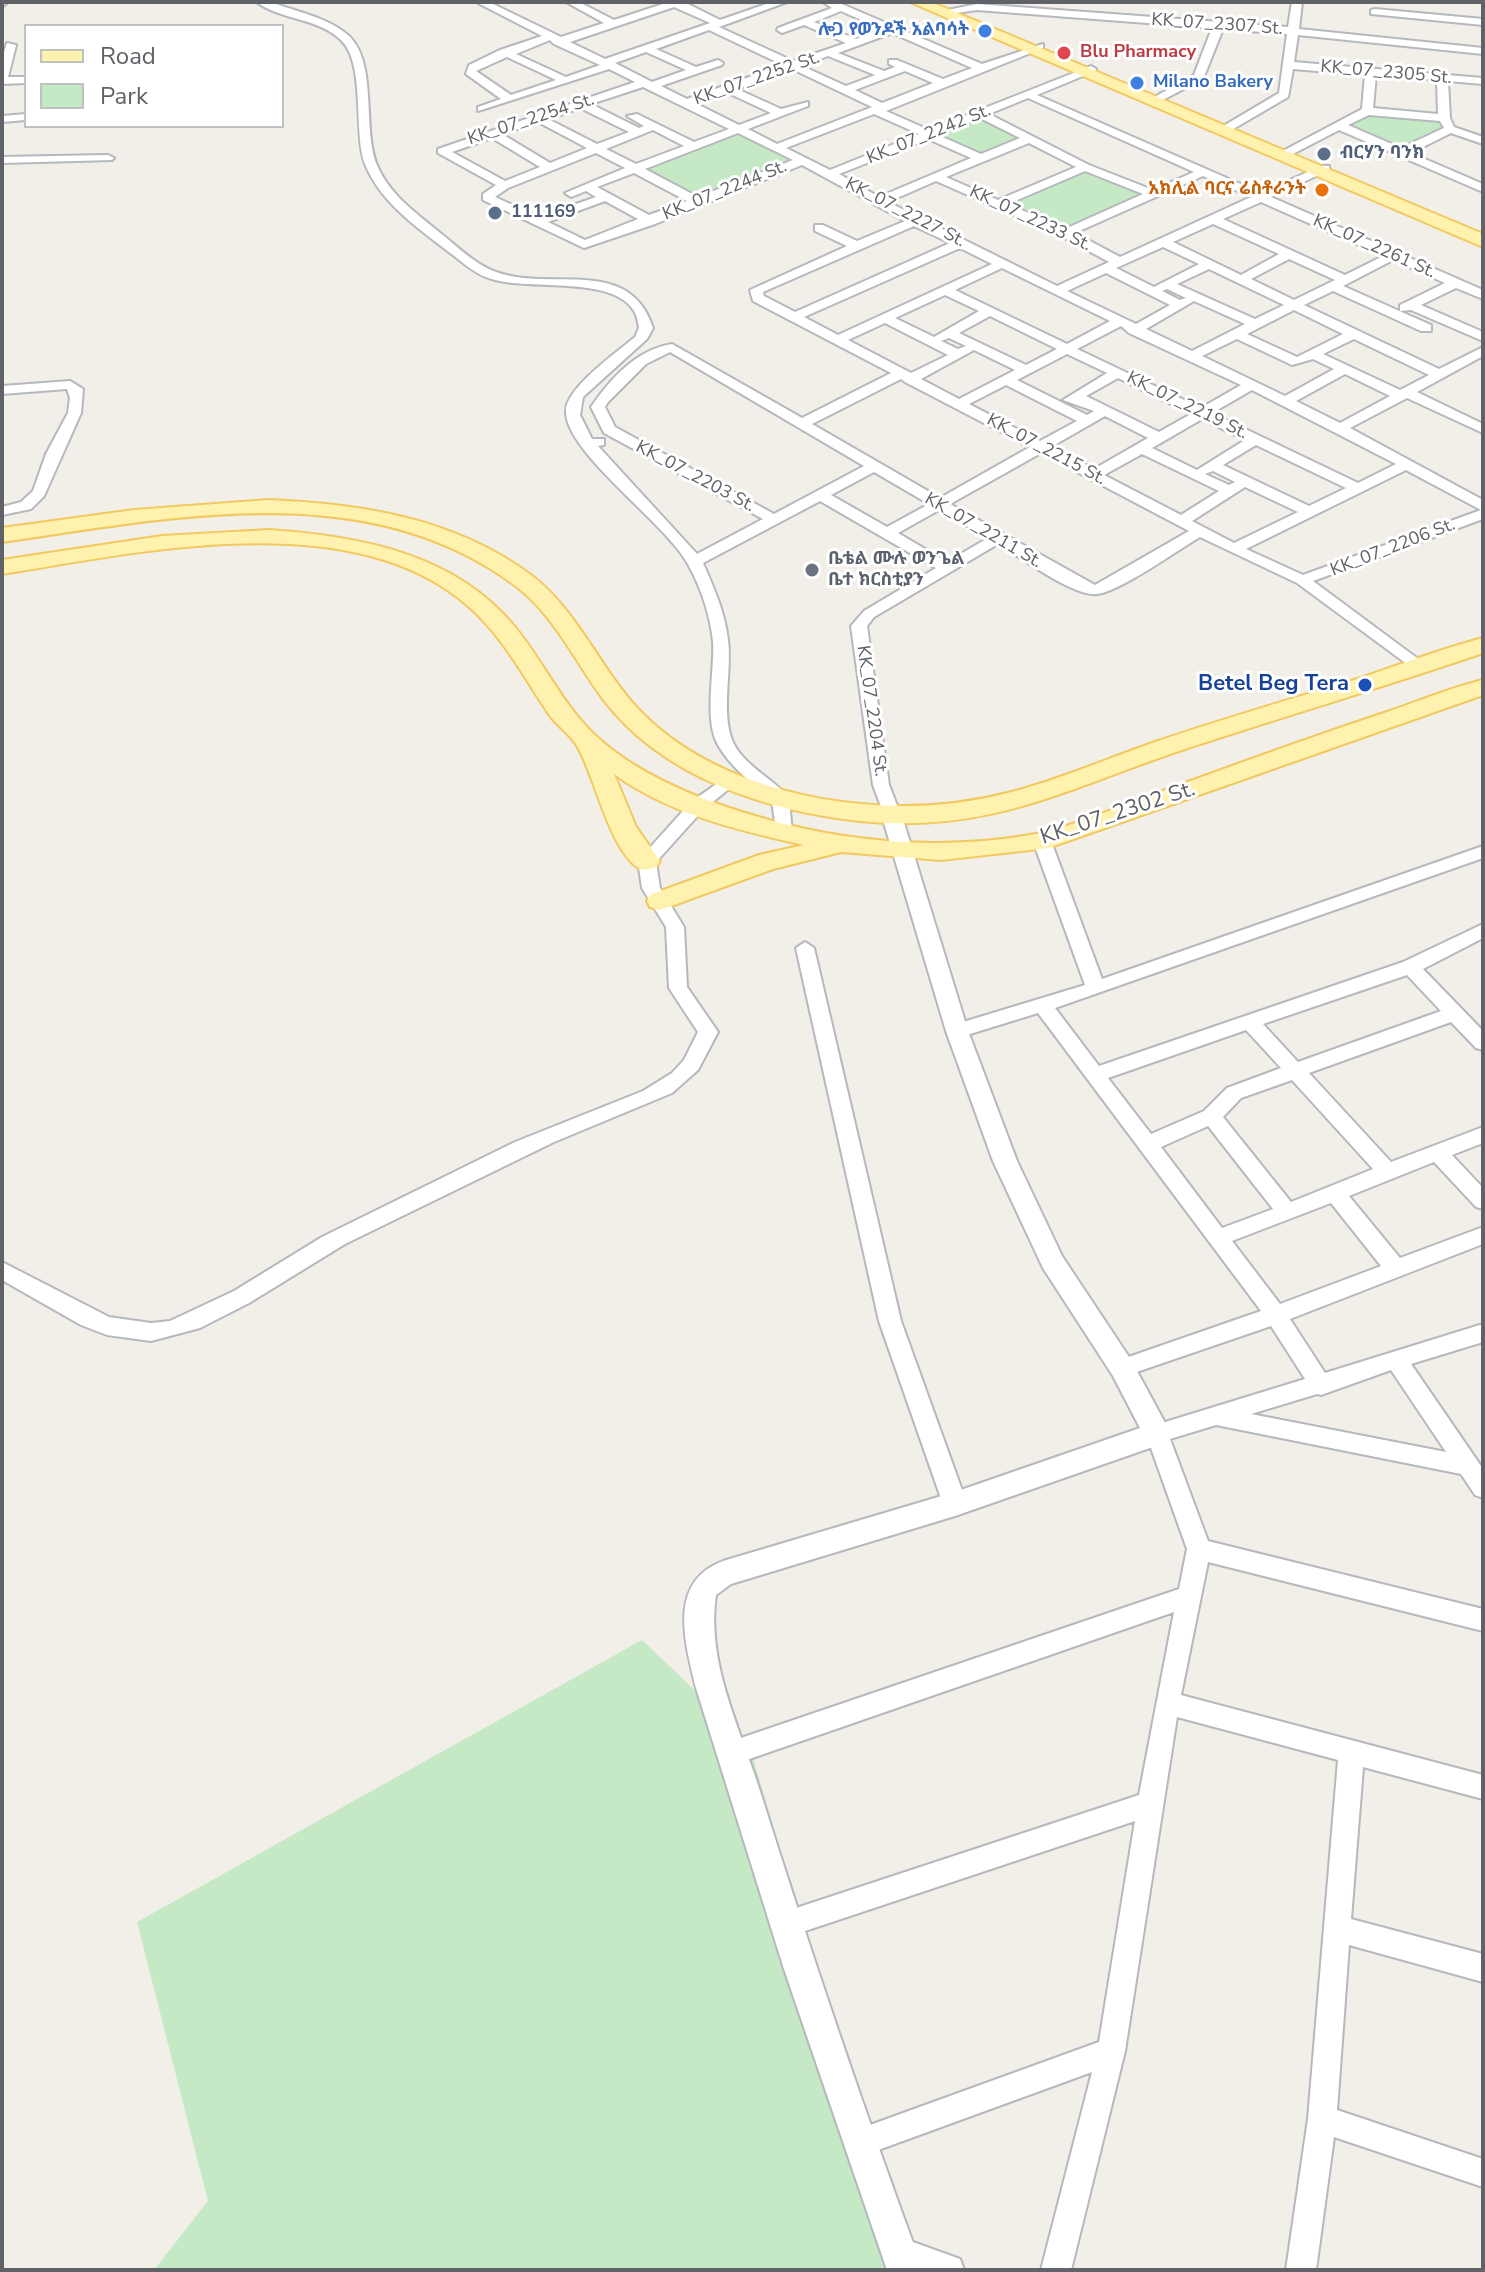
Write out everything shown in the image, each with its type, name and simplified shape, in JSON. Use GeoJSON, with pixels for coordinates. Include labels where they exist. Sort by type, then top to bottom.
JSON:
{"type":"FeatureCollection","features":[{"type":"Feature","properties":{"kind":"main road"},"geometry":{"type":"LineString","coordinates":[[918,2],[941,8],[1483,238]]}},
{"type":"Feature","properties":{"kind":"main road","name":"KK_07_2302 St."},"geometry":{"type":"LineString","coordinates":[[2,535],[207,508],[269,506],[369,515],[444,537],[482,554],[522,580],[564,619],[613,696],[638,726],[679,756],[729,780],[780,798],[841,810],[891,813],[1014,802],[1168,747],[1483,645]]}},
{"type":"Feature","properties":{"kind":"main road","name":"KK_07_2302 St."},"geometry":{"type":"LineString","coordinates":[[2,567],[165,542],[267,534],[330,541],[389,555],[466,591],[503,624],[563,714],[587,741],[634,773],[697,806],[783,834],[905,851],[964,851],[1042,841],[1483,687]]}},
{"type":"Feature","properties":{"kind":"main road"},"geometry":{"type":"LineString","coordinates":[[587,741],[624,829],[647,861]]}},
{"type":"Feature","properties":{"kind":"main road"},"geometry":{"type":"LineString","coordinates":[[660,901],[768,861],[851,845]]}},
{"type":"Feature","properties":{"kind":"street"},"geometry":{"type":"LineString","coordinates":[[263,2],[327,27],[350,44],[360,87],[371,165],[397,200],[462,256],[497,277],[534,283],[588,283],[616,290],[642,313],[646,328],[640,339],[577,395],[570,408],[572,419],[588,444],[695,561],[713,605],[721,642],[718,683],[724,741],[746,769],[780,798],[783,834]]}},
{"type":"Feature","properties":{"kind":"street","name":"KK_07_2227 St."},"geometry":{"type":"LineString","coordinates":[[481,2],[553,40],[609,63],[646,85],[799,162],[830,174],[914,221],[1340,428],[1483,506]]}},
{"type":"Feature","properties":{"kind":"street"},"geometry":{"type":"LineString","coordinates":[[482,109],[716,26],[760,19],[782,2]]}},
{"type":"Feature","properties":{"kind":"street"},"geometry":{"type":"LineString","coordinates":[[828,2],[984,69]]}},
{"type":"Feature","properties":{"kind":"street"},"geometry":{"type":"LineString","coordinates":[[1078,14],[1084,2]]}},
{"type":"Feature","properties":{"kind":"street"},"geometry":{"type":"LineString","coordinates":[[1226,128],[1284,95],[1297,2],[1283,2]]}},
{"type":"Feature","properties":{"kind":"street"},"geometry":{"type":"LineString","coordinates":[[1424,2],[1425,16]]}},
{"type":"Feature","properties":{"kind":"street"},"geometry":{"type":"LineString","coordinates":[[577,3],[613,24]]}},
{"type":"Feature","properties":{"kind":"street"},"geometry":{"type":"LineString","coordinates":[[510,100],[470,72],[482,61],[504,52],[613,24],[677,3],[744,43],[765,48],[930,136],[982,159]]}},
{"type":"Feature","properties":{"kind":"street","name":"KK_07_2307 St."},"geometry":{"type":"LineString","coordinates":[[941,8],[977,7],[1293,31],[1483,51]]}},
{"type":"Feature","properties":{"kind":"street"},"geometry":{"type":"LineString","coordinates":[[1374,41],[1376,7],[1483,22]]}},
{"type":"Feature","properties":{"kind":"street"},"geometry":{"type":"LineString","coordinates":[[783,35],[805,22],[841,8]]}},
{"type":"Feature","properties":{"kind":"street"},"geometry":{"type":"LineString","coordinates":[[760,19],[783,35],[795,36],[817,27]]}},
{"type":"Feature","properties":{"kind":"street","name":"KK_07_2252 St."},"geometry":{"type":"LineString","coordinates":[[805,22],[856,43]]}},
{"type":"Feature","properties":{"kind":"street"},"geometry":{"type":"LineString","coordinates":[[1158,100],[1199,77],[1218,27]]}},
{"type":"Feature","properties":{"kind":"street","name":"KK_07_2252 St."},"geometry":{"type":"LineString","coordinates":[[679,102],[728,89],[892,30]]}},
{"type":"Feature","properties":{"kind":"street"},"geometry":{"type":"LineString","coordinates":[[731,47],[744,43]]}},
{"type":"Feature","properties":{"kind":"street"},"geometry":{"type":"LineString","coordinates":[[916,51],[928,45]]}},
{"type":"Feature","properties":{"kind":"street"},"geometry":{"type":"LineString","coordinates":[[7,46],[2,80],[24,80]]}},
{"type":"Feature","properties":{"kind":"street"},"geometry":{"type":"LineString","coordinates":[[776,148],[1036,48]]}},
{"type":"Feature","properties":{"kind":"street"},"geometry":{"type":"LineString","coordinates":[[648,49],[696,71]]}},
{"type":"Feature","properties":{"kind":"street"},"geometry":{"type":"LineString","coordinates":[[504,52],[566,81]]}},
{"type":"Feature","properties":{"kind":"street","name":"KK_07_2252 St."},"geometry":{"type":"LineString","coordinates":[[830,53],[884,75]]}},
{"type":"Feature","properties":{"kind":"street"},"geometry":{"type":"LineString","coordinates":[[682,64],[705,56],[718,57],[755,79]]}},
{"type":"Feature","properties":{"kind":"street"},"geometry":{"type":"LineString","coordinates":[[646,85],[696,71],[718,57]]}},
{"type":"Feature","properties":{"kind":"street"},"geometry":{"type":"LineString","coordinates":[[869,69],[891,61],[904,61],[944,84]]}},
{"type":"Feature","properties":{"kind":"street"},"geometry":{"type":"LineString","coordinates":[[846,90],[884,75],[904,61]]}},
{"type":"Feature","properties":{"kind":"street","name":"KK_07_2305 St."},"geometry":{"type":"LineString","coordinates":[[1290,65],[1483,81]]}},
{"type":"Feature","properties":{"kind":"street","name":"KK_07_2242 St."},"geometry":{"type":"LineString","coordinates":[[830,174],[1088,70]]}},
{"type":"Feature","properties":{"kind":"street"},"geometry":{"type":"LineString","coordinates":[[1367,111],[1371,72]]}},
{"type":"Feature","properties":{"kind":"street"},"geometry":{"type":"LineString","coordinates":[[1442,78],[1447,124]]}},
{"type":"Feature","properties":{"kind":"street"},"geometry":{"type":"LineString","coordinates":[[816,88],[829,83]]}},
{"type":"Feature","properties":{"kind":"street","name":"KK_07_2254 St."},"geometry":{"type":"LineString","coordinates":[[504,185],[442,151],[646,85]]}},
{"type":"Feature","properties":{"kind":"street"},"geometry":{"type":"LineString","coordinates":[[728,89],[781,113]]}},
{"type":"Feature","properties":{"kind":"street","name":"KK_07_2261 St."},"geometry":{"type":"LineString","coordinates":[[1029,95],[1483,295]]}},
{"type":"Feature","properties":{"kind":"street"},"geometry":{"type":"LineString","coordinates":[[767,106],[791,97],[804,98],[818,110]]}},
{"type":"Feature","properties":{"kind":"street"},"geometry":{"type":"LineString","coordinates":[[606,197],[540,221],[487,197],[504,185],[587,187],[781,113],[804,98]]}},
{"type":"Feature","properties":{"kind":"street"},"geometry":{"type":"LineString","coordinates":[[661,105],[679,102]]}},
{"type":"Feature","properties":{"kind":"street"},"geometry":{"type":"LineString","coordinates":[[581,104],[638,132]]}},
{"type":"Feature","properties":{"kind":"street"},"geometry":{"type":"LineString","coordinates":[[617,122],[647,110]]}},
{"type":"Feature","properties":{"kind":"street"},"geometry":{"type":"LineString","coordinates":[[1285,154],[1342,127],[1367,111],[1447,124],[1483,141]]}},
{"type":"Feature","properties":{"kind":"street"},"geometry":{"type":"LineString","coordinates":[[981,114],[1085,167],[1153,194]]}},
{"type":"Feature","properties":{"kind":"street"},"geometry":{"type":"LineString","coordinates":[[633,116],[693,146]]}},
{"type":"Feature","properties":{"kind":"street"},"geometry":{"type":"LineString","coordinates":[[832,116],[846,122]]}},
{"type":"Feature","properties":{"kind":"street"},"geometry":{"type":"LineString","coordinates":[[2,119],[24,117]]}},
{"type":"Feature","properties":{"kind":"street"},"geometry":{"type":"LineString","coordinates":[[540,119],[697,201]]}},
{"type":"Feature","properties":{"kind":"street"},"geometry":{"type":"LineString","coordinates":[[1403,152],[1447,124]]}},
{"type":"Feature","properties":{"kind":"street"},"geometry":{"type":"LineString","coordinates":[[551,168],[654,126]]}},
{"type":"Feature","properties":{"kind":"street"},"geometry":{"type":"LineString","coordinates":[[1342,127],[1483,188]]}},
{"type":"Feature","properties":{"kind":"street"},"geometry":{"type":"LineString","coordinates":[[493,134],[551,168]]}},
{"type":"Feature","properties":{"kind":"street"},"geometry":{"type":"LineString","coordinates":[[879,201],[1030,138]]}},
{"type":"Feature","properties":{"kind":"street"},"geometry":{"type":"LineString","coordinates":[[2,160],[108,158]]}},
{"type":"Feature","properties":{"kind":"street","name":"KK_07_2244 St."},"geometry":{"type":"LineString","coordinates":[[540,221],[584,244],[799,162]]}},
{"type":"Feature","properties":{"kind":"street"},"geometry":{"type":"LineString","coordinates":[[998,204],[1085,167]]}},
{"type":"Feature","properties":{"kind":"street"},"geometry":{"type":"LineString","coordinates":[[551,168],[553,184]]}},
{"type":"Feature","properties":{"kind":"street"},"geometry":{"type":"LineString","coordinates":[[1058,290],[1217,221],[1322,170]]}},
{"type":"Feature","properties":{"kind":"street"},"geometry":{"type":"LineString","coordinates":[[1065,233],[1203,172]]}},
{"type":"Feature","properties":{"kind":"street","name":"KK_07_2233 St."},"geometry":{"type":"LineString","coordinates":[[938,178],[1065,233],[1121,263]]}},
{"type":"Feature","properties":{"kind":"street"},"geometry":{"type":"LineString","coordinates":[[553,184],[588,203]]}},
{"type":"Feature","properties":{"kind":"street","name":"KK_07_2244 St."},"geometry":{"type":"LineString","coordinates":[[587,187],[651,221]]}},
{"type":"Feature","properties":{"kind":"street"},"geometry":{"type":"LineString","coordinates":[[819,228],[857,246],[914,221]]}},
{"type":"Feature","properties":{"kind":"street"},"geometry":{"type":"LineString","coordinates":[[1217,221],[1289,254],[1426,328]]}},
{"type":"Feature","properties":{"kind":"street"},"geometry":{"type":"LineString","coordinates":[[792,318],[961,243]]}},
{"type":"Feature","properties":{"kind":"street"},"geometry":{"type":"LineString","coordinates":[[1165,243],[1438,374]]}},
{"type":"Feature","properties":{"kind":"street","name":"KK_07_2215 St."},"geometry":{"type":"LineString","coordinates":[[857,246],[756,290],[758,298],[1199,531],[1302,580],[1421,667]]}},
{"type":"Feature","properties":{"kind":"street"},"geometry":{"type":"LineString","coordinates":[[1240,280],[1289,254]]}},
{"type":"Feature","properties":{"kind":"street"},"geometry":{"type":"LineString","coordinates":[[1190,357],[1392,256]]}},
{"type":"Feature","properties":{"kind":"street"},"geometry":{"type":"LineString","coordinates":[[836,341],[1003,263]]}},
{"type":"Feature","properties":{"kind":"street"},"geometry":{"type":"LineString","coordinates":[[1153,291],[1209,264]]}},
{"type":"Feature","properties":{"kind":"street"},"geometry":{"type":"LineString","coordinates":[[1108,269],[1180,305]]}},
{"type":"Feature","properties":{"kind":"street","name":"KK_07_2261 St."},"geometry":{"type":"LineString","coordinates":[[1394,313],[1455,283]]}},
{"type":"Feature","properties":{"kind":"street"},"geometry":{"type":"LineString","coordinates":[[1168,285],[1255,324]]}},
{"type":"Feature","properties":{"kind":"street","name":"KK_07_2219 St."},"geometry":{"type":"LineString","coordinates":[[945,290],[1357,488]]}},
{"type":"Feature","properties":{"kind":"street"},"geometry":{"type":"LineString","coordinates":[[1134,330],[1195,297]]}},
{"type":"Feature","properties":{"kind":"street"},"geometry":{"type":"LineString","coordinates":[[1411,305],[1483,337]]}},
{"type":"Feature","properties":{"kind":"street"},"geometry":{"type":"LineString","coordinates":[[932,341],[990,311]]}},
{"type":"Feature","properties":{"kind":"street"},"geometry":{"type":"LineString","coordinates":[[887,319],[959,355]]}},
{"type":"Feature","properties":{"kind":"street"},"geometry":{"type":"LineString","coordinates":[[1386,349],[1443,319]]}},
{"type":"Feature","properties":{"kind":"street"},"geometry":{"type":"LineString","coordinates":[[959,404],[1119,322]]}},
{"type":"Feature","properties":{"kind":"street"},"geometry":{"type":"LineString","coordinates":[[949,333],[1026,370]]}},
{"type":"Feature","properties":{"kind":"street"},"geometry":{"type":"LineString","coordinates":[[1237,334],[1297,362],[1353,334]]}},
{"type":"Feature","properties":{"kind":"street"},"geometry":{"type":"LineString","coordinates":[[801,424],[976,346]]}},
{"type":"Feature","properties":{"kind":"street","name":"KK_07_2211 St."},"geometry":{"type":"LineString","coordinates":[[619,437],[603,423],[598,407],[617,383],[666,347],[871,468],[1084,588],[1096,590],[1199,531]]}},
{"type":"Feature","properties":{"kind":"street"},"geometry":{"type":"LineString","coordinates":[[1340,428],[1483,351]]}},
{"type":"Feature","properties":{"kind":"street"},"geometry":{"type":"LineString","coordinates":[[1314,355],[1481,426]]}},
{"type":"Feature","properties":{"kind":"street"},"geometry":{"type":"LineString","coordinates":[[1284,402],[1345,369]]}},
{"type":"Feature","properties":{"kind":"street","name":"KK_07_2219 St."},"geometry":{"type":"LineString","coordinates":[[1059,406],[1119,372]]}},
{"type":"Feature","properties":{"kind":"street"},"geometry":{"type":"LineString","coordinates":[[1007,380],[1088,421]]}},
{"type":"Feature","properties":{"kind":"street"},"geometry":{"type":"LineString","coordinates":[[2,390],[70,385],[76,389],[79,400],[37,497],[18,509],[2,511]]}},
{"type":"Feature","properties":{"kind":"street"},"geometry":{"type":"LineString","coordinates":[[1094,475],[1250,386]]}},
{"type":"Feature","properties":{"kind":"street"},"geometry":{"type":"LineString","coordinates":[[1077,397],[1159,438]]}},
{"type":"Feature","properties":{"kind":"street"},"geometry":{"type":"LineString","coordinates":[[886,534],[1104,411]]}},
{"type":"Feature","properties":{"kind":"street"},"geometry":{"type":"LineString","coordinates":[[588,444],[619,437]]}},
{"type":"Feature","properties":{"kind":"street","name":"KK_07_2203 St."},"geometry":{"type":"LineString","coordinates":[[619,437],[771,518]]}},
{"type":"Feature","properties":{"kind":"street","name":"KK_07_2219 St."},"geometry":{"type":"LineString","coordinates":[[1197,475],[1256,439]]}},
{"type":"Feature","properties":{"kind":"street"},"geometry":{"type":"LineString","coordinates":[[1141,448],[1229,491]]}},
{"type":"Feature","properties":{"kind":"street"},"geometry":{"type":"LineString","coordinates":[[1234,549],[1407,464]]}},
{"type":"Feature","properties":{"kind":"street"},"geometry":{"type":"LineString","coordinates":[[1212,465],[1309,512]]}},
{"type":"Feature","properties":{"kind":"street"},"geometry":{"type":"LineString","coordinates":[[695,561],[771,518],[871,468]]}},
{"type":"Feature","properties":{"kind":"street"},"geometry":{"type":"LineString","coordinates":[[1181,521],[1245,481]]}},
{"type":"Feature","properties":{"kind":"street"},"geometry":{"type":"LineString","coordinates":[[821,495],[948,569]]}},
{"type":"Feature","properties":{"kind":"street","name":"KK_07_2206 St."},"geometry":{"type":"LineString","coordinates":[[1302,580],[1483,514]]}},
{"type":"Feature","properties":{"kind":"street","name":"KK_07_2204 St."},"geometry":{"type":"LineString","coordinates":[[891,813],[881,785],[859,626],[869,614],[997,539]]}},
{"type":"Feature","properties":{"kind":"street"},"geometry":{"type":"LineString","coordinates":[[2,1270],[98,1326],[153,1333],[196,1319],[241,1298],[282,1269],[345,1235],[552,1132],[648,1099],[682,1075],[701,1055],[708,1032],[678,988],[675,927],[651,888],[647,861],[697,806],[729,780]]}},
{"type":"Feature","properties":{"kind":"street"},"geometry":{"type":"LineString","coordinates":[[891,813],[957,1031],[1005,1161],[1052,1261],[1122,1368],[1157,1434],[1199,1549],[1186,1597],[1167,1703],[1111,2051],[1056,2270]]}},
{"type":"Feature","properties":{"kind":"street"},"geometry":{"type":"LineString","coordinates":[[1042,841],[1096,988]]}},
{"type":"Feature","properties":{"kind":"street"},"geometry":{"type":"LineString","coordinates":[[957,1031],[1096,988],[1483,852]]}},
{"type":"Feature","properties":{"kind":"street"},"geometry":{"type":"LineString","coordinates":[[1097,1074],[1410,967],[1483,930]]}},
{"type":"Feature","properties":{"kind":"street"},"geometry":{"type":"LineString","coordinates":[[805,948],[890,1321],[955,1504]]}},
{"type":"Feature","properties":{"kind":"street"},"geometry":{"type":"LineString","coordinates":[[1410,967],[1483,1043]]}},
{"type":"Feature","properties":{"kind":"street"},"geometry":{"type":"LineString","coordinates":[[1043,1006],[1276,1315],[1321,1386]]}},
{"type":"Feature","properties":{"kind":"street"},"geometry":{"type":"LineString","coordinates":[[1148,1144],[1211,1116],[1234,1093],[1455,1013]]}},
{"type":"Feature","properties":{"kind":"street"},"geometry":{"type":"LineString","coordinates":[[1251,1023],[1388,1172]]}},
{"type":"Feature","properties":{"kind":"street"},"geometry":{"type":"LineString","coordinates":[[1211,1116],[1288,1213]]}},
{"type":"Feature","properties":{"kind":"street"},"geometry":{"type":"LineString","coordinates":[[1219,1238],[1336,1195],[1483,1135]]}},
{"type":"Feature","properties":{"kind":"street"},"geometry":{"type":"LineString","coordinates":[[1438,1153],[1483,1201]]}},
{"type":"Feature","properties":{"kind":"street"},"geometry":{"type":"LineString","coordinates":[[1336,1195],[1397,1270]]}},
{"type":"Feature","properties":{"kind":"street"},"geometry":{"type":"LineString","coordinates":[[1122,1368],[1276,1315],[1483,1235]]}},
{"type":"Feature","properties":{"kind":"street"},"geometry":{"type":"LineString","coordinates":[[949,2270],[902,2261],[859,2143],[784,1925],[709,1678],[697,1610],[703,1588],[723,1574],[955,1504],[1157,1434],[1321,1386],[1483,1333]]}},
{"type":"Feature","properties":{"kind":"street"},"geometry":{"type":"LineString","coordinates":[[1397,1361],[1483,1488]]}},
{"type":"Feature","properties":{"kind":"street"},"geometry":{"type":"LineString","coordinates":[[1218,1417],[1468,1466]]}},
{"type":"Feature","properties":{"kind":"street"},"geometry":{"type":"LineString","coordinates":[[1199,1549],[1483,1620]]}},
{"type":"Feature","properties":{"kind":"street"},"geometry":{"type":"LineString","coordinates":[[732,1753],[1186,1597]]}},
{"type":"Feature","properties":{"kind":"street"},"geometry":{"type":"LineString","coordinates":[[1167,1703],[1483,1787]]}},
{"type":"Feature","properties":{"kind":"street"},"geometry":{"type":"LineString","coordinates":[[1301,2270],[1322,2119],[1351,1752]]}},
{"type":"Feature","properties":{"kind":"street"},"geometry":{"type":"LineString","coordinates":[[784,1925],[1152,1803]]}},
{"type":"Feature","properties":{"kind":"street"},"geometry":{"type":"LineString","coordinates":[[1338,1929],[1483,1968]]}},
{"type":"Feature","properties":{"kind":"street"},"geometry":{"type":"LineString","coordinates":[[859,2143],[1111,2051]]}},
{"type":"Feature","properties":{"kind":"street"},"geometry":{"type":"LineString","coordinates":[[1322,2119],[1483,2173]]}},
{"type":"Feature","properties":{"kind":"green space"},"geometry":{"type":"Polygon","coordinates":[[[1367,111],[1444,118],[1450,129],[1403,152],[1342,127],[1367,111]]]}},
{"type":"Feature","properties":{"kind":"green space"},"geometry":{"type":"Polygon","coordinates":[[[981,114],[1030,138],[982,159],[930,136],[981,114]]]}},
{"type":"Feature","properties":{"kind":"green space"},"geometry":{"type":"Polygon","coordinates":[[[737,129],[799,162],[701,201],[634,168],[737,129]]]}},
{"type":"Feature","properties":{"kind":"green space"},"geometry":{"type":"Polygon","coordinates":[[[1085,167],[1153,194],[1065,233],[998,204],[1085,167]]]}},
{"type":"Feature","properties":{"kind":"green space"},"geometry":{"type":"Polygon","coordinates":[[[642,1640],[748,1741],[834,2030],[912,2270],[154,2270],[208,2201],[137,1922],[642,1640]]]}},
{"type":"Feature","properties":{"kind":"place","name":"ሎጋ የወንዶች አልባሳት"},"geometry":{"type":"Point","coordinates":[985,31]}},
{"type":"Feature","properties":{"kind":"place","name":"Blu Pharmacy"},"geometry":{"type":"Point","coordinates":[1064,53]}},
{"type":"Feature","properties":{"kind":"place","name":"Milano Bakery"},"geometry":{"type":"Point","coordinates":[1137,83]}},
{"type":"Feature","properties":{"kind":"place","name":"ብርሃን ባንክ"},"geometry":{"type":"Point","coordinates":[1324,154]}},
{"type":"Feature","properties":{"kind":"place","name":"አክሊል ባርና ሬስቶራንት"},"geometry":{"type":"Point","coordinates":[1322,190]}},
{"type":"Feature","properties":{"kind":"place","name":"111169"},"geometry":{"type":"Point","coordinates":[495,213]}},
{"type":"Feature","properties":{"kind":"place","name":"ቤቴል ሙሉ ወንጌል ቤተ ክርስቲያን"},"geometry":{"type":"Point","coordinates":[812,570]}},
{"type":"Feature","properties":{"kind":"place","name":"Betel Beg Tera"},"geometry":{"type":"Point","coordinates":[1365,685]}}]}
